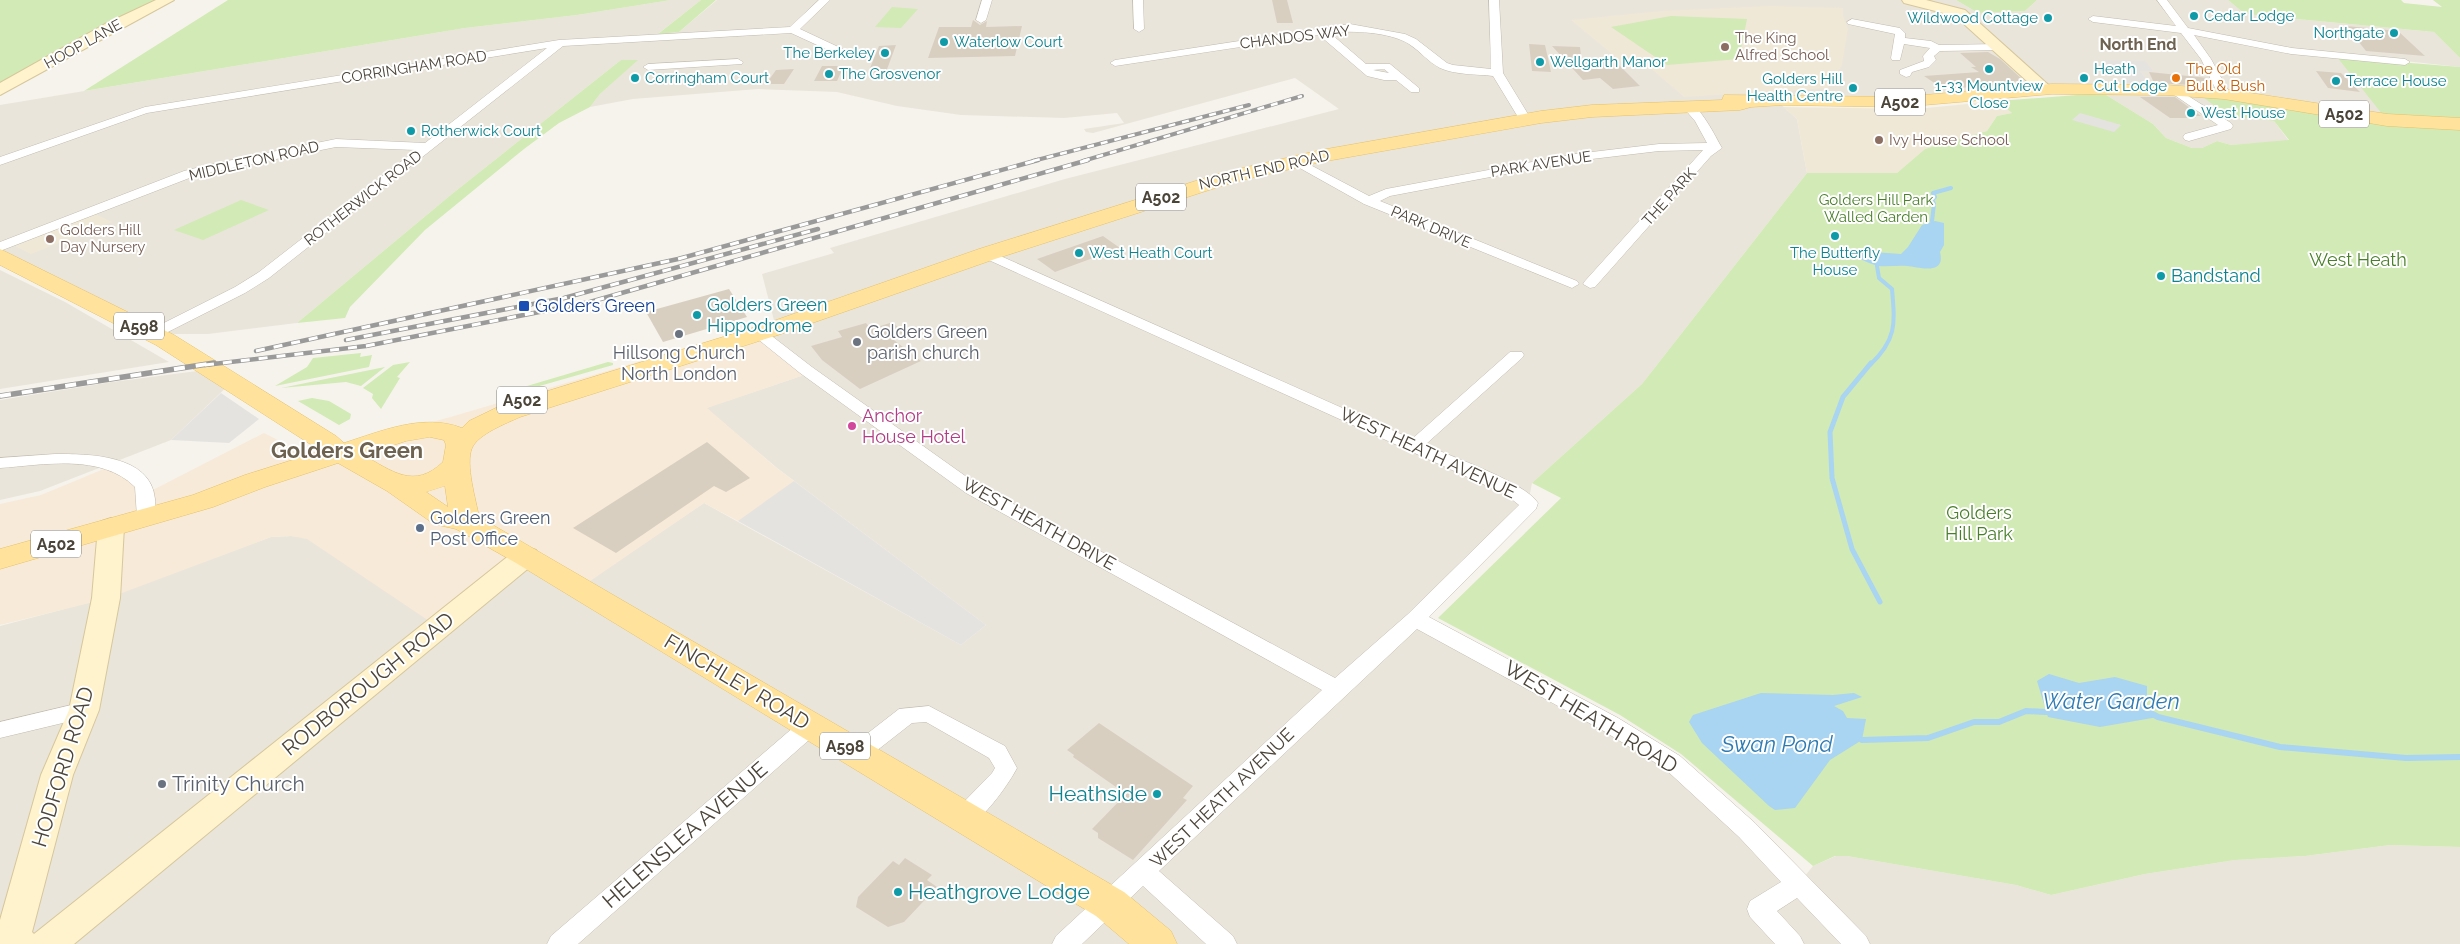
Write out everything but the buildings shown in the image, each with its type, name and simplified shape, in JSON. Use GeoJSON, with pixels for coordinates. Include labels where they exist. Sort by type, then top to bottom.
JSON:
{"type":"FeatureCollection","features":[{"type":"Feature","properties":{"kind":"main road","name":"A502"},"geometry":{"type":"LineString","coordinates":[[2048,89],[2174,90],[2224,94],[2387,120],[2460,124]]}},
{"type":"Feature","properties":{"kind":"main road","name":"NORTH END ROAD"},"geometry":{"type":"LineString","coordinates":[[458,455],[470,434],[490,420],[511,411],[759,333],[987,254],[1181,190],[1295,162],[1525,119],[1592,111],[1740,105],[1748,102],[1782,100],[1910,102],[2048,89]]}},
{"type":"Feature","properties":{"kind":"main road","name":"FINCHLEY ROAD"},"geometry":{"type":"LineString","coordinates":[[0,256],[153,334],[233,381],[327,442],[339,453],[386,479],[444,517],[465,522],[526,556],[810,726],[965,816],[1110,904],[1157,944]]}},
{"type":"Feature","properties":{"kind":"main road","name":"NORTH END ROAD"},"geometry":{"type":"LineString","coordinates":[[401,434],[644,368]]}},
{"type":"Feature","properties":{"kind":"main road"},"geometry":{"type":"LineString","coordinates":[[386,479],[386,450],[401,434],[430,429],[446,431],[456,435],[465,522]]}},
{"type":"Feature","properties":{"kind":"main road","name":"A502"},"geometry":{"type":"LineString","coordinates":[[225,494],[255,481],[401,434]]}},
{"type":"Feature","properties":{"kind":"main road","name":"FINCHLEY ROAD"},"geometry":{"type":"LineString","coordinates":[[386,479],[410,487],[425,484],[439,478],[458,455]]}},
{"type":"Feature","properties":{"kind":"main road","name":"A502"},"geometry":{"type":"LineString","coordinates":[[0,559],[225,494],[322,470],[386,479]]}},
{"type":"Feature","properties":{"kind":"street","name":"HOOP LANE"},"geometry":{"type":"LineString","coordinates":[[0,90],[110,27],[167,0]]}},
{"type":"Feature","properties":{"kind":"street"},"geometry":{"type":"LineString","coordinates":[[825,0],[794,30],[845,54]]}},
{"type":"Feature","properties":{"kind":"street"},"geometry":{"type":"LineString","coordinates":[[981,20],[987,0]]}},
{"type":"Feature","properties":{"kind":"street"},"geometry":{"type":"LineString","coordinates":[[1138,0],[1139,29]]}},
{"type":"Feature","properties":{"kind":"street"},"geometry":{"type":"LineString","coordinates":[[1494,0],[1497,73],[1525,119]]}},
{"type":"Feature","properties":{"kind":"street"},"geometry":{"type":"LineString","coordinates":[[1909,0],[1958,11],[2048,89]]}},
{"type":"Feature","properties":{"kind":"street"},"geometry":{"type":"LineString","coordinates":[[2162,0],[2206,58],[2224,94]]}},
{"type":"Feature","properties":{"kind":"street"},"geometry":{"type":"LineString","coordinates":[[2093,19],[2186,30],[2278,46],[2291,51],[2405,62]]}},
{"type":"Feature","properties":{"kind":"street"},"geometry":{"type":"LineString","coordinates":[[1852,22],[1896,30],[1900,33],[1896,58]]}},
{"type":"Feature","properties":{"kind":"street","name":"CHANDOS WAY"},"geometry":{"type":"LineString","coordinates":[[1115,63],[1350,27],[1401,36],[1412,41],[1443,65],[1463,70],[1497,73]]}},
{"type":"Feature","properties":{"kind":"street","name":"CORRINGHAM ROAD"},"geometry":{"type":"LineString","coordinates":[[0,161],[145,110],[559,43],[794,30]]}},
{"type":"Feature","properties":{"kind":"street"},"geometry":{"type":"LineString","coordinates":[[1322,32],[1364,68],[1386,66],[1415,90]]}},
{"type":"Feature","properties":{"kind":"street"},"geometry":{"type":"LineString","coordinates":[[710,64],[723,35]]}},
{"type":"Feature","properties":{"kind":"street"},"geometry":{"type":"LineString","coordinates":[[1900,40],[1931,44],[1936,48]]}},
{"type":"Feature","properties":{"kind":"street","name":"ROTHERWICK ROAD"},"geometry":{"type":"LineString","coordinates":[[153,334],[256,280],[430,146],[559,43]]}},
{"type":"Feature","properties":{"kind":"street"},"geometry":{"type":"LineString","coordinates":[[1906,74],[1904,72],[1908,70],[1926,66],[1931,60],[1928,56],[1929,53],[1936,48],[2000,47]]}},
{"type":"Feature","properties":{"kind":"street"},"geometry":{"type":"LineString","coordinates":[[648,67],[738,62]]}},
{"type":"Feature","properties":{"kind":"street"},"geometry":{"type":"LineString","coordinates":[[2174,90],[2227,126],[2189,137]]}},
{"type":"Feature","properties":{"kind":"street"},"geometry":{"type":"LineString","coordinates":[[1694,106],[1716,148]]}},
{"type":"Feature","properties":{"kind":"street","name":"MIDDLETON ROAD"},"geometry":{"type":"LineString","coordinates":[[0,247],[200,170],[336,143],[364,142],[430,146]]}},
{"type":"Feature","properties":{"kind":"street","name":"PARK AVENUE"},"geometry":{"type":"LineString","coordinates":[[1369,201],[1386,193],[1553,160],[1643,149],[1696,145],[1716,148]]}},
{"type":"Feature","properties":{"kind":"street","name":"THE PARK"},"geometry":{"type":"LineString","coordinates":[[1582,286],[1707,153],[1716,148]]}},
{"type":"Feature","properties":{"kind":"street","name":"PARK DRIVE"},"geometry":{"type":"LineString","coordinates":[[1295,162],[1369,201],[1582,286]]}},
{"type":"Feature","properties":{"kind":"street","name":"WEST HEATH AVENUE"},"geometry":{"type":"LineString","coordinates":[[987,254],[1511,490],[1529,502],[1528,509],[1415,619],[1337,689],[1110,904],[1065,944]]}},
{"type":"Feature","properties":{"kind":"street","name":"WEST HEATH DRIVE"},"geometry":{"type":"LineString","coordinates":[[759,333],[806,370],[972,489],[1337,689]]}},
{"type":"Feature","properties":{"kind":"street"},"geometry":{"type":"LineString","coordinates":[[1414,446],[1516,355]]}},
{"type":"Feature","properties":{"kind":"street"},"geometry":{"type":"LineString","coordinates":[[0,463],[88,459],[133,473],[144,485],[146,517]]}},
{"type":"Feature","properties":{"kind":"street","name":"HODFORD ROAD"},"geometry":{"type":"LineString","coordinates":[[20,944],[13,937],[57,775],[84,710],[106,598],[111,527]]}},
{"type":"Feature","properties":{"kind":"street","name":"RODBOROUGH ROAD"},"geometry":{"type":"LineString","coordinates":[[47,944],[526,556]]}},
{"type":"Feature","properties":{"kind":"street","name":"WEST HEATH ROAD"},"geometry":{"type":"LineString","coordinates":[[1415,619],[1602,719],[1672,762],[1712,797],[1800,882],[1857,944]]}},
{"type":"Feature","properties":{"kind":"street"},"geometry":{"type":"LineString","coordinates":[[0,730],[84,710]]}},
{"type":"Feature","properties":{"kind":"street"},"geometry":{"type":"LineString","coordinates":[[858,754],[907,715],[929,714],[997,752],[1006,768],[1000,779],[965,816]]}},
{"type":"Feature","properties":{"kind":"street","name":"HELENSLEA AVENUE"},"geometry":{"type":"LineString","coordinates":[[560,944],[810,726]]}},
{"type":"Feature","properties":{"kind":"street"},"geometry":{"type":"LineString","coordinates":[[1144,872],[1224,944]]}},
{"type":"Feature","properties":{"kind":"street"},"geometry":{"type":"LineString","coordinates":[[1791,944],[1759,909],[1800,882]]}},
{"type":"Feature","properties":{"kind":"shaded area"},"geometry":{"type":"Polygon","coordinates":[[[671,0],[701,0],[659,33],[679,32],[717,0],[1956,0],[1978,13],[2025,11],[2037,0],[2228,0],[2245,14],[2434,32],[2460,58],[2460,67],[2405,61],[2387,120],[2228,116],[2274,121],[2289,141],[2231,145],[2217,141],[2202,148],[2192,148],[2166,138],[2153,124],[2103,93],[2045,89],[1936,101],[1776,100],[1797,119],[1807,173],[1642,384],[1532,483],[1527,509],[1415,618],[1672,762],[1800,882],[1813,866],[1836,856],[1847,856],[2016,885],[2051,895],[2145,874],[2235,860],[2305,856],[2390,845],[2460,847],[2460,944],[0,944],[0,626],[106,598],[271,537],[291,536],[526,556],[580,587],[704,503],[961,645],[986,625],[777,468],[706,408],[810,373],[764,338],[776,328],[762,274],[834,253],[830,248],[1065,179],[1339,109],[1295,78],[1093,133],[1086,132],[1084,129],[1124,123],[1117,113],[1064,118],[961,115],[897,106],[837,92],[758,89],[633,99],[590,107],[600,94],[637,60],[621,60],[452,194],[297,323],[208,334],[153,334],[0,256],[0,105],[465,28],[577,15],[671,0]]]}},
{"type":"Feature","properties":{"kind":"shaded area","name":"The King Alfred School"},"geometry":{"type":"Polygon","coordinates":[[[1770,6],[1843,8],[1843,16],[1848,29],[1842,65],[1828,88],[1684,97],[1648,66],[1630,69],[1571,20],[1661,11],[1770,6]]]}},
{"type":"Feature","properties":{"kind":"shaded area"},"geometry":{"type":"Polygon","coordinates":[[[2103,60],[2145,61],[2153,71],[2140,71],[2149,83],[2126,83],[2103,60]]]}},
{"type":"Feature","properties":{"kind":"shaded area","name":"Ivy House School"},"geometry":{"type":"Polygon","coordinates":[[[1998,101],[2012,113],[1997,116],[1987,131],[1925,149],[1897,173],[1807,173],[1797,119],[1783,107],[1916,109],[1998,101]]]}},
{"type":"Feature","properties":{"kind":"shaded area"},"geometry":{"type":"Polygon","coordinates":[[[2080,113],[2121,125],[2114,132],[2072,120],[2080,113]]]}},
{"type":"Feature","properties":{"kind":"shaded area","name":"Golders Hill Day Nursery"},"geometry":{"type":"Polygon","coordinates":[[[95,214],[112,222],[31,254],[15,246],[95,214]]]}},
{"type":"Feature","properties":{"kind":"shaded area"},"geometry":{"type":"Polygon","coordinates":[[[0,270],[65,302],[169,362],[0,389],[0,270]]]}},
{"type":"Feature","properties":{"kind":"shaded area"},"geometry":{"type":"Polygon","coordinates":[[[753,328],[810,373],[707,408],[774,466],[986,625],[761,533],[704,503],[580,588],[526,556],[438,627],[307,539],[291,536],[271,537],[106,599],[0,625],[0,504],[41,495],[116,464],[145,494],[264,433],[309,456],[454,416],[753,328]]]}},
{"type":"Feature","properties":{"kind":"shaded area"},"geometry":{"type":"Polygon","coordinates":[[[213,369],[233,381],[171,440],[40,491],[0,500],[0,400],[112,382],[213,369]]]}},
{"type":"Feature","properties":{"kind":"shaded area"},"geometry":{"type":"Polygon","coordinates":[[[221,393],[259,419],[229,443],[171,440],[221,393]]]}},
{"type":"Feature","properties":{"kind":"shaded area"},"geometry":{"type":"Polygon","coordinates":[[[794,481],[986,625],[961,645],[738,521],[794,481]]]}},
{"type":"Feature","properties":{"kind":"green space"},"geometry":{"type":"Polygon","coordinates":[[[0,0],[167,0],[0,90],[0,0]]]}},
{"type":"Feature","properties":{"kind":"green space"},"geometry":{"type":"Polygon","coordinates":[[[228,0],[671,0],[577,15],[465,28],[84,91],[228,0]]]}},
{"type":"Feature","properties":{"kind":"green space"},"geometry":{"type":"Polygon","coordinates":[[[701,0],[716,0],[679,32],[658,34],[701,0]]]}},
{"type":"Feature","properties":{"kind":"green space"},"geometry":{"type":"Polygon","coordinates":[[[1956,0],[2037,0],[2025,11],[1978,13],[1956,0]]]}},
{"type":"Feature","properties":{"kind":"green space"},"geometry":{"type":"Polygon","coordinates":[[[2228,0],[2401,0],[2404,3],[2442,7],[2433,0],[2460,0],[2460,58],[2434,32],[2245,14],[2228,0]]]}},
{"type":"Feature","properties":{"kind":"green space"},"geometry":{"type":"Polygon","coordinates":[[[892,7],[918,9],[901,28],[875,27],[892,7]]]}},
{"type":"Feature","properties":{"kind":"green space"},"geometry":{"type":"Polygon","coordinates":[[[1671,16],[1747,19],[1739,59],[1667,65],[1611,27],[1671,16]]]}},
{"type":"Feature","properties":{"kind":"green space","name":"Golders Hill Park"},"geometry":{"type":"Polygon","coordinates":[[[2337,57],[2460,67],[2460,847],[2390,845],[2305,856],[2235,860],[2145,874],[2051,895],[2016,885],[1847,856],[1835,856],[1813,866],[1681,754],[1620,715],[1438,618],[1561,498],[1532,483],[1642,384],[1807,173],[1897,173],[1925,149],[1987,131],[1997,116],[2012,113],[1998,101],[2103,93],[2153,124],[2166,138],[2192,148],[2202,148],[2217,141],[2231,145],[2289,140],[2274,121],[2228,116],[2195,91],[2386,119],[2337,57]]]}},
{"type":"Feature","properties":{"kind":"green space"},"geometry":{"type":"Polygon","coordinates":[[[621,60],[638,60],[600,94],[590,107],[559,123],[524,149],[425,230],[350,307],[345,318],[297,323],[452,194],[621,60]]]}},
{"type":"Feature","properties":{"kind":"green space"},"geometry":{"type":"Polygon","coordinates":[[[241,200],[269,210],[203,240],[174,230],[241,200]]]}},
{"type":"Feature","properties":{"kind":"green space"},"geometry":{"type":"Polygon","coordinates":[[[361,353],[360,357],[372,355],[369,367],[275,386],[307,367],[313,358],[361,353]]]}},
{"type":"Feature","properties":{"kind":"green space"},"geometry":{"type":"Polygon","coordinates":[[[410,362],[397,377],[400,378],[381,409],[372,398],[373,394],[363,388],[393,365],[410,362]]]}},
{"type":"Feature","properties":{"kind":"green space"},"geometry":{"type":"Polygon","coordinates":[[[608,362],[613,363],[613,365],[529,389],[527,386],[608,362]]]}},
{"type":"Feature","properties":{"kind":"green space"},"geometry":{"type":"Polygon","coordinates":[[[385,367],[361,386],[346,382],[281,388],[385,367]]]}},
{"type":"Feature","properties":{"kind":"green space"},"geometry":{"type":"Polygon","coordinates":[[[312,398],[329,401],[351,414],[350,419],[339,425],[298,401],[312,398]]]}},
{"type":"Feature","properties":{"kind":"water"},"geometry":{"type":"Polygon","coordinates":[[[1935,221],[1944,223],[1944,245],[1940,252],[1941,260],[1935,267],[1879,266],[1857,258],[1859,251],[1901,254],[1908,247],[1922,225],[1935,221]]]}},
{"type":"Feature","properties":{"kind":"water","name":"Water Garden"},"geometry":{"type":"Polygon","coordinates":[[[2049,674],[2079,683],[2115,677],[2147,686],[2147,711],[2158,717],[2100,727],[2048,717],[2037,681],[2049,674]]]}},
{"type":"Feature","properties":{"kind":"water","name":"Swan Pond"},"geometry":{"type":"Polygon","coordinates":[[[1761,693],[1833,695],[1854,693],[1862,697],[1834,706],[1843,711],[1847,718],[1866,719],[1862,740],[1830,760],[1795,808],[1775,810],[1769,806],[1702,743],[1689,722],[1693,715],[1761,693]]]}},
{"type":"Feature","properties":{"kind":"waterway"},"geometry":{"type":"LineString","coordinates":[[1932,221],[1934,204],[1932,200],[1935,197],[1933,193],[1951,188]]}},
{"type":"Feature","properties":{"kind":"waterway"},"geometry":{"type":"LineString","coordinates":[[1870,365],[1879,356],[1890,339],[1894,312],[1892,289],[1879,278],[1877,266]]}},
{"type":"Feature","properties":{"kind":"waterway"},"geometry":{"type":"LineString","coordinates":[[1871,363],[1843,397],[1830,432],[1832,478],[1852,549],[1880,602]]}},
{"type":"Feature","properties":{"kind":"waterway"},"geometry":{"type":"LineString","coordinates":[[1862,740],[1928,738],[1974,722],[1999,722],[2026,711],[2046,712]]}},
{"type":"Feature","properties":{"kind":"waterway"},"geometry":{"type":"LineString","coordinates":[[2147,711],[2158,717],[2280,747],[2406,758],[2460,757]]}},
{"type":"Feature","properties":{"kind":"railway"},"geometry":{"type":"LineString","coordinates":[[1083,161],[1302,96]]}},
{"type":"Feature","properties":{"kind":"railway"},"geometry":{"type":"LineString","coordinates":[[1033,161],[1249,105]]}},
{"type":"Feature","properties":{"kind":"railway"},"geometry":{"type":"LineString","coordinates":[[256,351],[678,259],[1038,160]]}},
{"type":"Feature","properties":{"kind":"railway"},"geometry":{"type":"LineString","coordinates":[[205,365],[366,346],[590,302],[1088,160]]}},
{"type":"Feature","properties":{"kind":"railway"},"geometry":{"type":"LineString","coordinates":[[346,340],[564,298],[818,229]]}},
{"type":"Feature","properties":{"kind":"railway"},"geometry":{"type":"LineString","coordinates":[[0,396],[214,363]]}},
{"type":"Feature","properties":{"kind":"place","name":"Cedar Lodge"},"geometry":{"type":"Point","coordinates":[2194,16]}},
{"type":"Feature","properties":{"kind":"place","name":"Wildwood Cottage"},"geometry":{"type":"Point","coordinates":[2048,18]}},
{"type":"Feature","properties":{"kind":"place","name":"Northgate"},"geometry":{"type":"Point","coordinates":[2394,33]}},
{"type":"Feature","properties":{"kind":"place","name":"Waterlow Court"},"geometry":{"type":"Point","coordinates":[944,42]}},
{"type":"Feature","properties":{"kind":"place","name":"The King Alfred School"},"geometry":{"type":"Point","coordinates":[1725,47]}},
{"type":"Feature","properties":{"kind":"place","name":"The Berkeley"},"geometry":{"type":"Point","coordinates":[885,53]}},
{"type":"Feature","properties":{"kind":"place","name":"Wellgarth Manor"},"geometry":{"type":"Point","coordinates":[1540,62]}},
{"type":"Feature","properties":{"kind":"place","name":"1-33 Mountview Close"},"geometry":{"type":"Point","coordinates":[1989,69]}},
{"type":"Feature","properties":{"kind":"place","name":"The Grosvenor"},"geometry":{"type":"Point","coordinates":[829,74]}},
{"type":"Feature","properties":{"kind":"place","name":"Corringham Court"},"geometry":{"type":"Point","coordinates":[635,78]}},
{"type":"Feature","properties":{"kind":"place","name":"Heath Cut Lodge"},"geometry":{"type":"Point","coordinates":[2084,78]}},
{"type":"Feature","properties":{"kind":"place","name":"The Old Bull & Bush"},"geometry":{"type":"Point","coordinates":[2176,78]}},
{"type":"Feature","properties":{"kind":"place","name":"Terrace House"},"geometry":{"type":"Point","coordinates":[2336,81]}},
{"type":"Feature","properties":{"kind":"place","name":"Golders Hill Health Centre"},"geometry":{"type":"Point","coordinates":[1853,88]}},
{"type":"Feature","properties":{"kind":"place","name":"West House"},"geometry":{"type":"Point","coordinates":[2191,113]}},
{"type":"Feature","properties":{"kind":"place","name":"Rotherwick Court"},"geometry":{"type":"Point","coordinates":[411,131]}},
{"type":"Feature","properties":{"kind":"place","name":"Ivy House School"},"geometry":{"type":"Point","coordinates":[1879,140]}},
{"type":"Feature","properties":{"kind":"place","name":"The Butterfly House"},"geometry":{"type":"Point","coordinates":[1835,236]}},
{"type":"Feature","properties":{"kind":"place","name":"Golders Hill Day Nursery"},"geometry":{"type":"Point","coordinates":[50,239]}},
{"type":"Feature","properties":{"kind":"place","name":"West Heath Court"},"geometry":{"type":"Point","coordinates":[1079,253]}},
{"type":"Feature","properties":{"kind":"place","name":"Bandstand"},"geometry":{"type":"Point","coordinates":[2161,276]}},
{"type":"Feature","properties":{"kind":"place","name":"Golders Green"},"geometry":{"type":"Point","coordinates":[524,306]}},
{"type":"Feature","properties":{"kind":"place","name":"Golders Green Hippodrome"},"geometry":{"type":"Point","coordinates":[697,315]}},
{"type":"Feature","properties":{"kind":"place","name":"Hillsong Church North London"},"geometry":{"type":"Point","coordinates":[679,334]}},
{"type":"Feature","properties":{"kind":"place","name":"Golders Green parish church"},"geometry":{"type":"Point","coordinates":[857,342]}},
{"type":"Feature","properties":{"kind":"place","name":"Anchor House Hotel"},"geometry":{"type":"Point","coordinates":[852,426]}},
{"type":"Feature","properties":{"kind":"place","name":"Golders Green Post Office"},"geometry":{"type":"Point","coordinates":[420,528]}},
{"type":"Feature","properties":{"kind":"place","name":"Trinity Church"},"geometry":{"type":"Point","coordinates":[162,784]}},
{"type":"Feature","properties":{"kind":"place","name":"Heathside"},"geometry":{"type":"Point","coordinates":[1157,794]}},
{"type":"Feature","properties":{"kind":"place","name":"Heathgrove Lodge"},"geometry":{"type":"Point","coordinates":[898,892]}},
{"type":"Feature","properties":{"kind":"district","name":"North End"},"geometry":{"type":"Point","coordinates":[2138,44]}},
{"type":"Feature","properties":{"kind":"district","name":"Golders Green"},"geometry":{"type":"Point","coordinates":[347,450]}},
{"type":"Feature","properties":{"kind":"park label","name":"Golders Hill Park Walled Garden"},"geometry":{"type":"Point","coordinates":[1876,208]}},
{"type":"Feature","properties":{"kind":"park label","name":"West Heath"},"geometry":{"type":"Point","coordinates":[2358,260]}}]}
